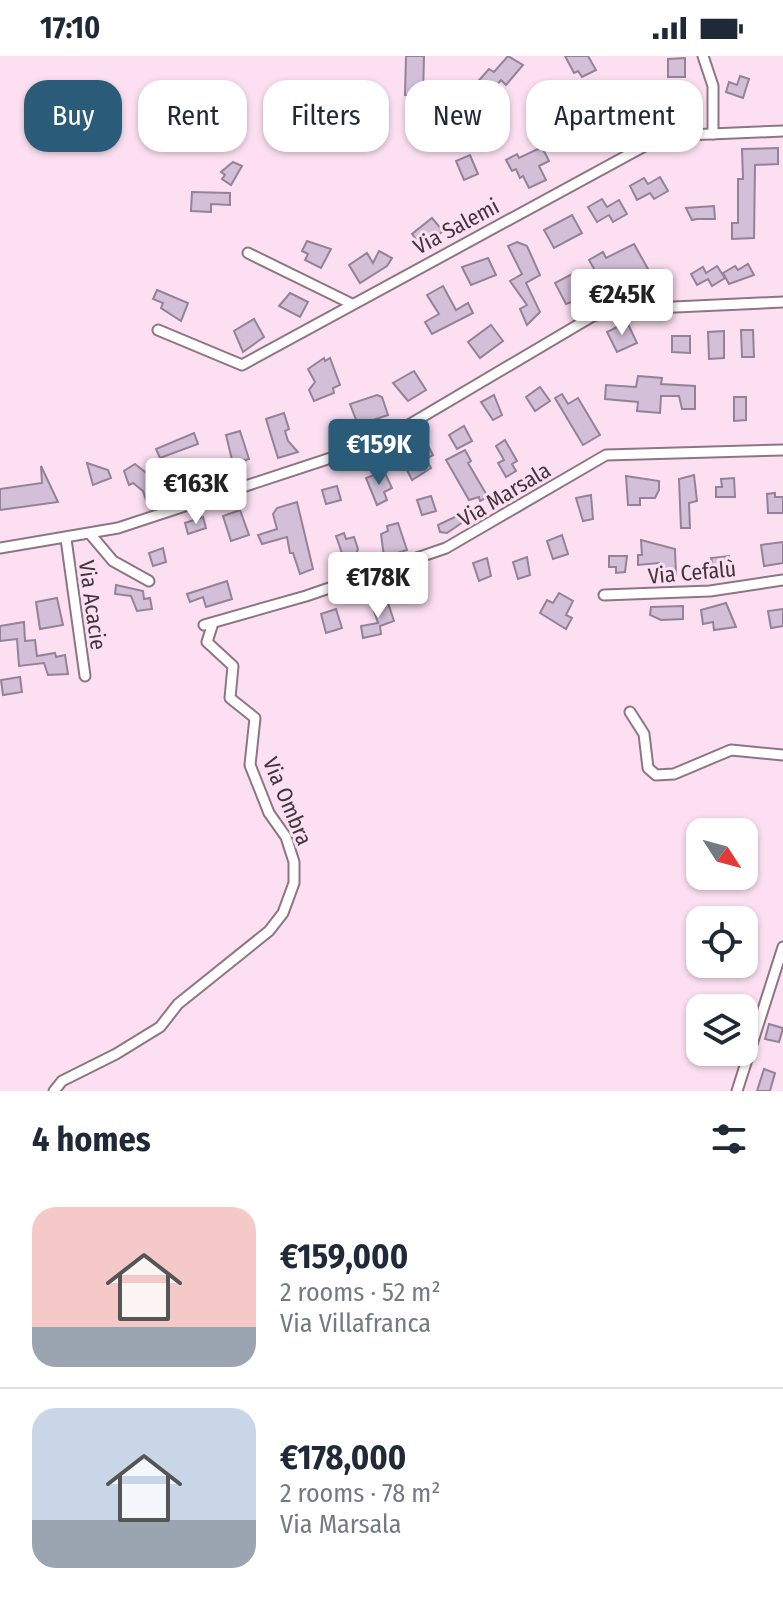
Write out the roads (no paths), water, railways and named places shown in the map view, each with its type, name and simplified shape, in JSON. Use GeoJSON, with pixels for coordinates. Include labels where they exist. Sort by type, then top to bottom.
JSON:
{"type":"FeatureCollection","features":[{"type":"Feature","properties":{"kind":"street"},"geometry":{"type":"LineString","coordinates":[[703,56],[713,86],[713,134]]}},
{"type":"Feature","properties":{"kind":"street","name":"Via Salemi"},"geometry":{"type":"LineString","coordinates":[[158,330],[242,365],[663,136],[783,131]]}},
{"type":"Feature","properties":{"kind":"street"},"geometry":{"type":"LineString","coordinates":[[248,253],[352,304]]}},
{"type":"Feature","properties":{"kind":"street"},"geometry":{"type":"LineString","coordinates":[[0,548],[91,535],[370,444],[610,310],[783,302]]}},
{"type":"Feature","properties":{"kind":"street","name":"Via Marsala"},"geometry":{"type":"LineString","coordinates":[[208,624],[446,548],[606,455],[783,450]]}},
{"type":"Feature","properties":{"kind":"street"},"geometry":{"type":"LineString","coordinates":[[91,535],[113,561],[149,581]]}},
{"type":"Feature","properties":{"kind":"street","name":"Via Acacie"},"geometry":{"type":"LineString","coordinates":[[66,539],[85,676]]}},
{"type":"Feature","properties":{"kind":"street","name":"Via Cefalù"},"geometry":{"type":"LineString","coordinates":[[604,595],[710,591],[783,580]]}},
{"type":"Feature","properties":{"kind":"street","name":"Via Ombra"},"geometry":{"type":"LineString","coordinates":[[54,1091],[62,1081],[116,1054],[160,1027],[178,1004],[277,924],[290,896],[295,871],[291,847],[274,825],[250,765],[255,718],[230,698],[233,666],[207,642],[208,624]]}},
{"type":"Feature","properties":{"kind":"street"},"geometry":{"type":"LineString","coordinates":[[630,712],[644,734],[648,768],[656,775],[674,774],[731,750],[783,755]]}},
{"type":"Feature","properties":{"kind":"street"},"geometry":{"type":"LineString","coordinates":[[737,1091],[783,947]]}}]}
